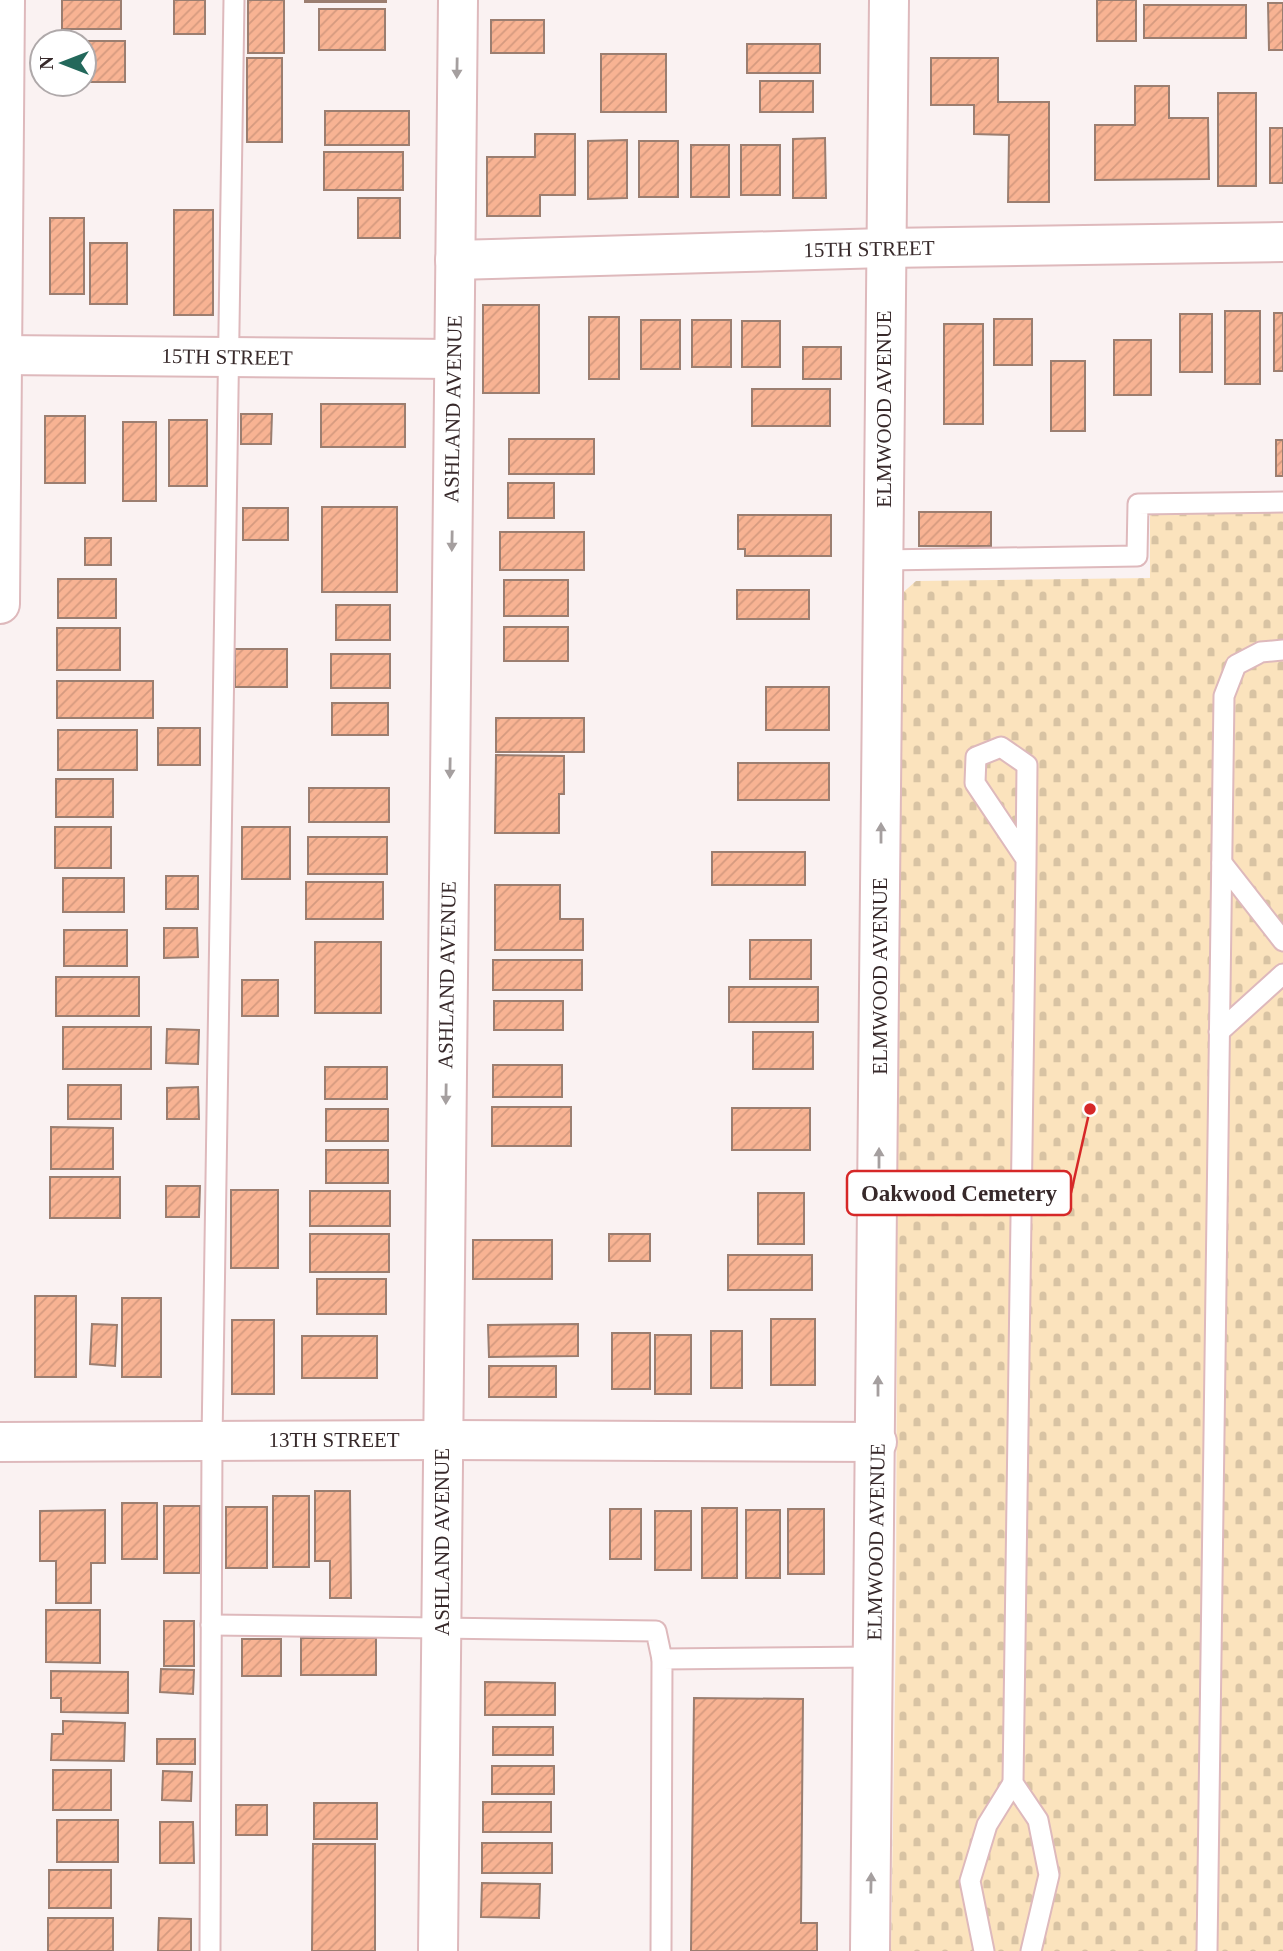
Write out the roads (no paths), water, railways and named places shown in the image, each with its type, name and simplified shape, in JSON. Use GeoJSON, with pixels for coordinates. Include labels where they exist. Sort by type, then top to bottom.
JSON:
{"type":"FeatureCollection","features":[{"type":"Feature","properties":{"kind":"street"},"geometry":{"type":"LineString","coordinates":[[0,604],[5,0]]}},
{"type":"Feature","properties":{"kind":"street","name":"ASHLAND AVENUE"},"geometry":{"type":"LineString","coordinates":[[439,1951],[458,0]]}},
{"type":"Feature","properties":{"kind":"street","name":"ELMWOOD AVENUE"},"geometry":{"type":"LineString","coordinates":[[870,1951],[875,1657],[889,0]]}},
{"type":"Feature","properties":{"kind":"street","name":"15TH STREET"},"geometry":{"type":"LineString","coordinates":[[455,260],[885,248],[1283,242]]}},
{"type":"Feature","properties":{"kind":"street","name":"15TH STREET"},"geometry":{"type":"LineString","coordinates":[[1,355],[454,359]]}},
{"type":"Feature","properties":{"kind":"street","name":"13TH STREET"},"geometry":{"type":"LineString","coordinates":[[0,1442],[877,1442]]}},
{"type":"Feature","properties":{"kind":"lane"},"geometry":{"type":"LineString","coordinates":[[210,1951],[212,1441],[234,0]]}},
{"type":"Feature","properties":{"kind":"lane"},"geometry":{"type":"LineString","coordinates":[[883,560],[1138,556],[1138,504],[1283,502]]}},
{"type":"Feature","properties":{"kind":"lane"},"geometry":{"type":"LineString","coordinates":[[1206,1951],[1224,696],[1236,665],[1261,652],[1283,650]]}},
{"type":"Feature","properties":{"kind":"lane"},"geometry":{"type":"LineString","coordinates":[[984,1951],[970,1881],[987,1825],[1013,1783],[1026,859],[1027,765],[1001,747],[976,757],[975,783],[1026,859]]}},
{"type":"Feature","properties":{"kind":"lane"},"geometry":{"type":"LineString","coordinates":[[1222,863],[1283,941]]}},
{"type":"Feature","properties":{"kind":"lane"},"geometry":{"type":"LineString","coordinates":[[1219,1032],[1283,974]]}},
{"type":"Feature","properties":{"kind":"lane"},"geometry":{"type":"LineString","coordinates":[[211,1625],[656,1630],[662,1659],[661,1951]]}},
{"type":"Feature","properties":{"kind":"lane"},"geometry":{"type":"LineString","coordinates":[[662,1659],[875,1657]]}},
{"type":"Feature","properties":{"kind":"lane"},"geometry":{"type":"LineString","coordinates":[[1013,1783],[1038,1820],[1049,1875],[1031,1951]]}},
{"type":"Feature","properties":{"kind":"place","name":"Oakwood Cemetery"},"geometry":{"type":"Point","coordinates":[1090,1109]}}]}
